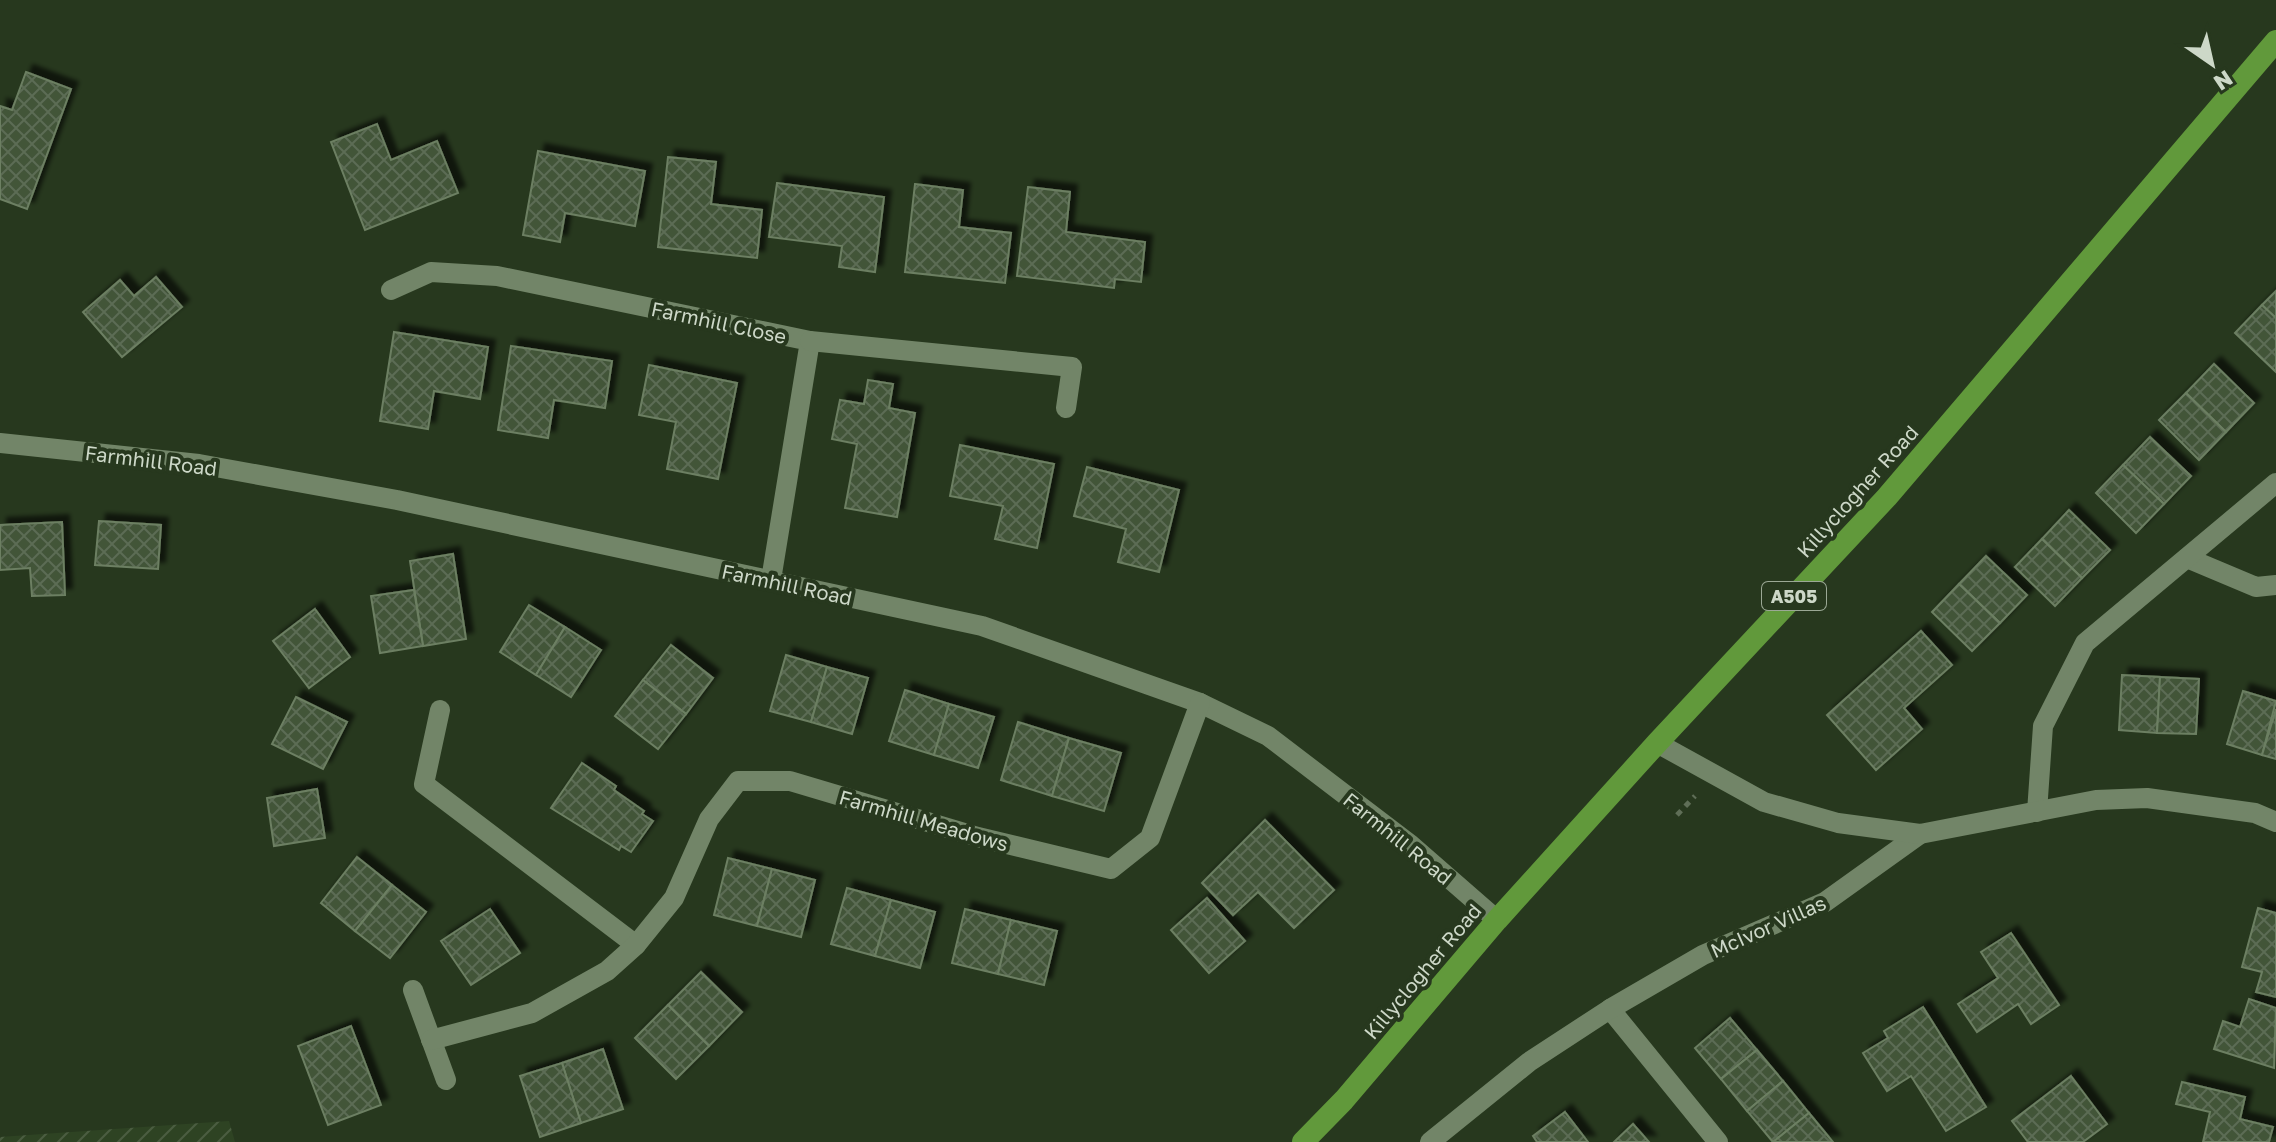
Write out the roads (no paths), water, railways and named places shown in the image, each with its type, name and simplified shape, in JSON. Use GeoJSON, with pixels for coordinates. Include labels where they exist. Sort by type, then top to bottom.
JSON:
{"type":"FeatureCollection","features":[{"type":"Feature","properties":{"kind":"highway","name":"Killyclogher Road"},"geometry":{"type":"LineString","coordinates":[[1303,1142],[1344,1100],[1497,920],[1657,743],[1887,497],[2276,41]]}},
{"type":"Feature","properties":{"kind":"street","name":"Farmhill Close"},"geometry":{"type":"LineString","coordinates":[[391,290],[431,272],[497,276],[810,341],[771,580]]}},
{"type":"Feature","properties":{"kind":"street"},"geometry":{"type":"LineString","coordinates":[[810,341],[1072,367],[1066,408]]}},
{"type":"Feature","properties":{"kind":"street","name":"Farmhill Road"},"geometry":{"type":"LineString","coordinates":[[0,443],[199,464],[478,516],[982,626],[1200,703],[1268,736],[1411,845],[1497,920]]}},
{"type":"Feature","properties":{"kind":"street"},"geometry":{"type":"LineString","coordinates":[[2037,812],[2043,726],[2085,643],[2276,483]]}},
{"type":"Feature","properties":{"kind":"street"},"geometry":{"type":"LineString","coordinates":[[2187,558],[2256,587],[2276,585]]}},
{"type":"Feature","properties":{"kind":"street","name":"Farmhill Meadows"},"geometry":{"type":"LineString","coordinates":[[431,1040],[532,1013],[607,971],[636,945],[674,898],[709,819],[738,781],[790,781],[978,837],[1111,869],[1150,838],[1200,703]]}},
{"type":"Feature","properties":{"kind":"street"},"geometry":{"type":"LineString","coordinates":[[440,710],[424,784],[636,945]]}},
{"type":"Feature","properties":{"kind":"street"},"geometry":{"type":"LineString","coordinates":[[1657,743],[1764,802],[1838,823],[1920,834],[2096,800],[2147,798],[2255,813],[2276,822]]}},
{"type":"Feature","properties":{"kind":"street","name":"McIvor Villas"},"geometry":{"type":"LineString","coordinates":[[1430,1142],[1529,1062],[1610,1009],[1703,955],[1825,902],[1920,834]]}},
{"type":"Feature","properties":{"kind":"street"},"geometry":{"type":"LineString","coordinates":[[413,990],[446,1080]]}},
{"type":"Feature","properties":{"kind":"street"},"geometry":{"type":"LineString","coordinates":[[1610,1009],[1718,1142]]}}]}
